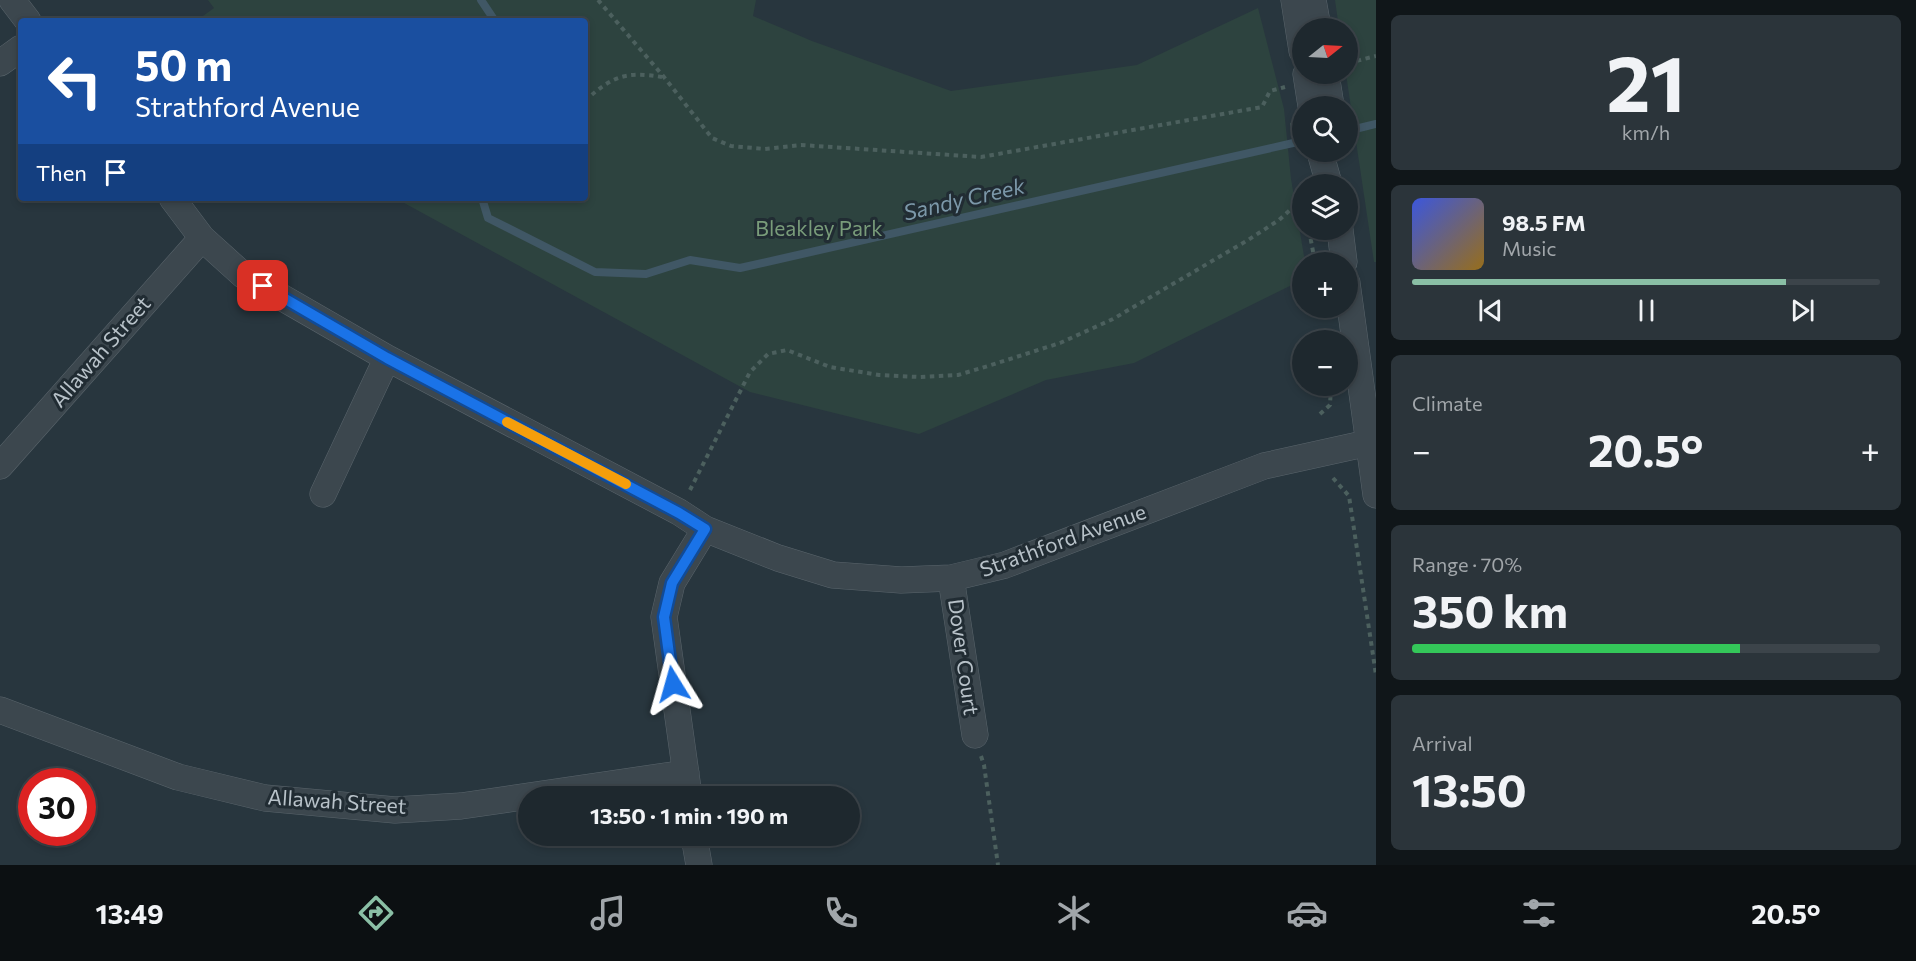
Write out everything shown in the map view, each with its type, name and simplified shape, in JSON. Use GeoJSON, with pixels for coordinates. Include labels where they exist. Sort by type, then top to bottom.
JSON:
{"type":"FeatureCollection","features":[{"type":"Feature","properties":{"kind":"street"},"geometry":{"type":"LineString","coordinates":[[12,0],[26,18]]}},
{"type":"Feature","properties":{"kind":"street"},"geometry":{"type":"LineString","coordinates":[[1294,0],[1297,18]]}},
{"type":"Feature","properties":{"kind":"street"},"geometry":{"type":"LineString","coordinates":[[1313,0],[1316,18]]}},
{"type":"Feature","properties":{"kind":"street"},"geometry":{"type":"LineString","coordinates":[[0,63],[18,50]]}},
{"type":"Feature","properties":{"kind":"street","name":"Strathford Avenue"},"geometry":{"type":"LineString","coordinates":[[174,201],[202,238],[243,275],[387,358],[705,529],[778,558],[834,575],[901,580],[951,578],[1005,565],[1264,466],[1368,443]]}},
{"type":"Feature","properties":{"kind":"street","name":"Allawah Street"},"geometry":{"type":"LineString","coordinates":[[0,466],[202,238]]}},
{"type":"Feature","properties":{"kind":"street"},"geometry":{"type":"LineString","coordinates":[[1352,318],[1376,495]]}},
{"type":"Feature","properties":{"kind":"street"},"geometry":{"type":"LineString","coordinates":[[323,494],[387,358]]}},
{"type":"Feature","properties":{"kind":"street"},"geometry":{"type":"LineString","coordinates":[[687,785],[664,617],[672,583],[705,529]]}},
{"type":"Feature","properties":{"kind":"street","name":"Dover Court"},"geometry":{"type":"LineString","coordinates":[[951,578],[975,735]]}},
{"type":"Feature","properties":{"kind":"street","name":"Allawah Street"},"geometry":{"type":"LineString","coordinates":[[0,710],[178,777],[265,798],[383,809],[461,806],[687,785]]}},
{"type":"Feature","properties":{"kind":"street"},"geometry":{"type":"LineString","coordinates":[[696,846],[699,865]]}},
{"type":"Feature","properties":{"kind":"path"},"geometry":{"type":"LineString","coordinates":[[598,0],[664,77],[712,138],[731,146],[765,149],[801,145],[981,157],[1262,107],[1270,91],[1311,95]]}},
{"type":"Feature","properties":{"kind":"path"},"geometry":{"type":"LineString","coordinates":[[1358,60],[1376,56]]}},
{"type":"Feature","properties":{"kind":"path"},"geometry":{"type":"LineString","coordinates":[[588,98],[604,83],[624,76],[642,74],[664,77]]}},
{"type":"Feature","properties":{"kind":"path"},"geometry":{"type":"LineString","coordinates":[[679,513],[750,372],[768,354],[787,350],[830,367],[879,375],[958,375],[1060,343],[1113,319],[1248,240],[1292,209]]}},
{"type":"Feature","properties":{"kind":"path"},"geometry":{"type":"LineString","coordinates":[[1320,414],[1330,405],[1330,396]]}},
{"type":"Feature","properties":{"kind":"path"},"geometry":{"type":"LineString","coordinates":[[1333,478],[1349,496],[1376,675]]}},
{"type":"Feature","properties":{"kind":"path"},"geometry":{"type":"LineString","coordinates":[[975,735],[984,765],[998,865]]}},
{"type":"Feature","properties":{"kind":"green space","name":"Bleakley Park"},"geometry":{"type":"Polygon","coordinates":[[[208,0],[756,0],[753,16],[812,41],[951,91],[1137,65],[1258,8],[1284,109],[1292,185],[1292,240],[1301,240],[1303,252],[1292,252],[1292,285],[1134,363],[1046,380],[919,434],[750,392],[400,201],[588,201],[588,18],[200,18],[214,8],[208,0]]]}},
{"type":"Feature","properties":{"kind":"green space"},"geometry":{"type":"Polygon","coordinates":[[[1335,0],[1376,0],[1376,262],[1374,262],[1358,155],[1358,96],[1349,96],[1347,84],[1358,84],[1358,18],[1338,18],[1335,0]]]}},
{"type":"Feature","properties":{"kind":"waterway","name":"Sandy Creek"},"geometry":{"type":"LineString","coordinates":[[481,0],[493,18]]}},
{"type":"Feature","properties":{"kind":"waterway","name":"Sandy Creek"},"geometry":{"type":"LineString","coordinates":[[1358,128],[1376,124]]}},
{"type":"Feature","properties":{"kind":"waterway","name":"Sandy Creek"},"geometry":{"type":"LineString","coordinates":[[483,201],[488,218],[595,272],[646,274],[690,260],[740,268],[1292,143]]}},
{"type":"Feature","properties":{"kind":"slow traffic"},"geometry":{"type":"LineString","coordinates":[[507,422],[626,484]]}},
{"type":"Feature","properties":{"kind":"route"},"geometry":{"type":"LineString","coordinates":[[263,286],[387,358],[705,529],[672,583],[664,617],[673,684]]}}]}
